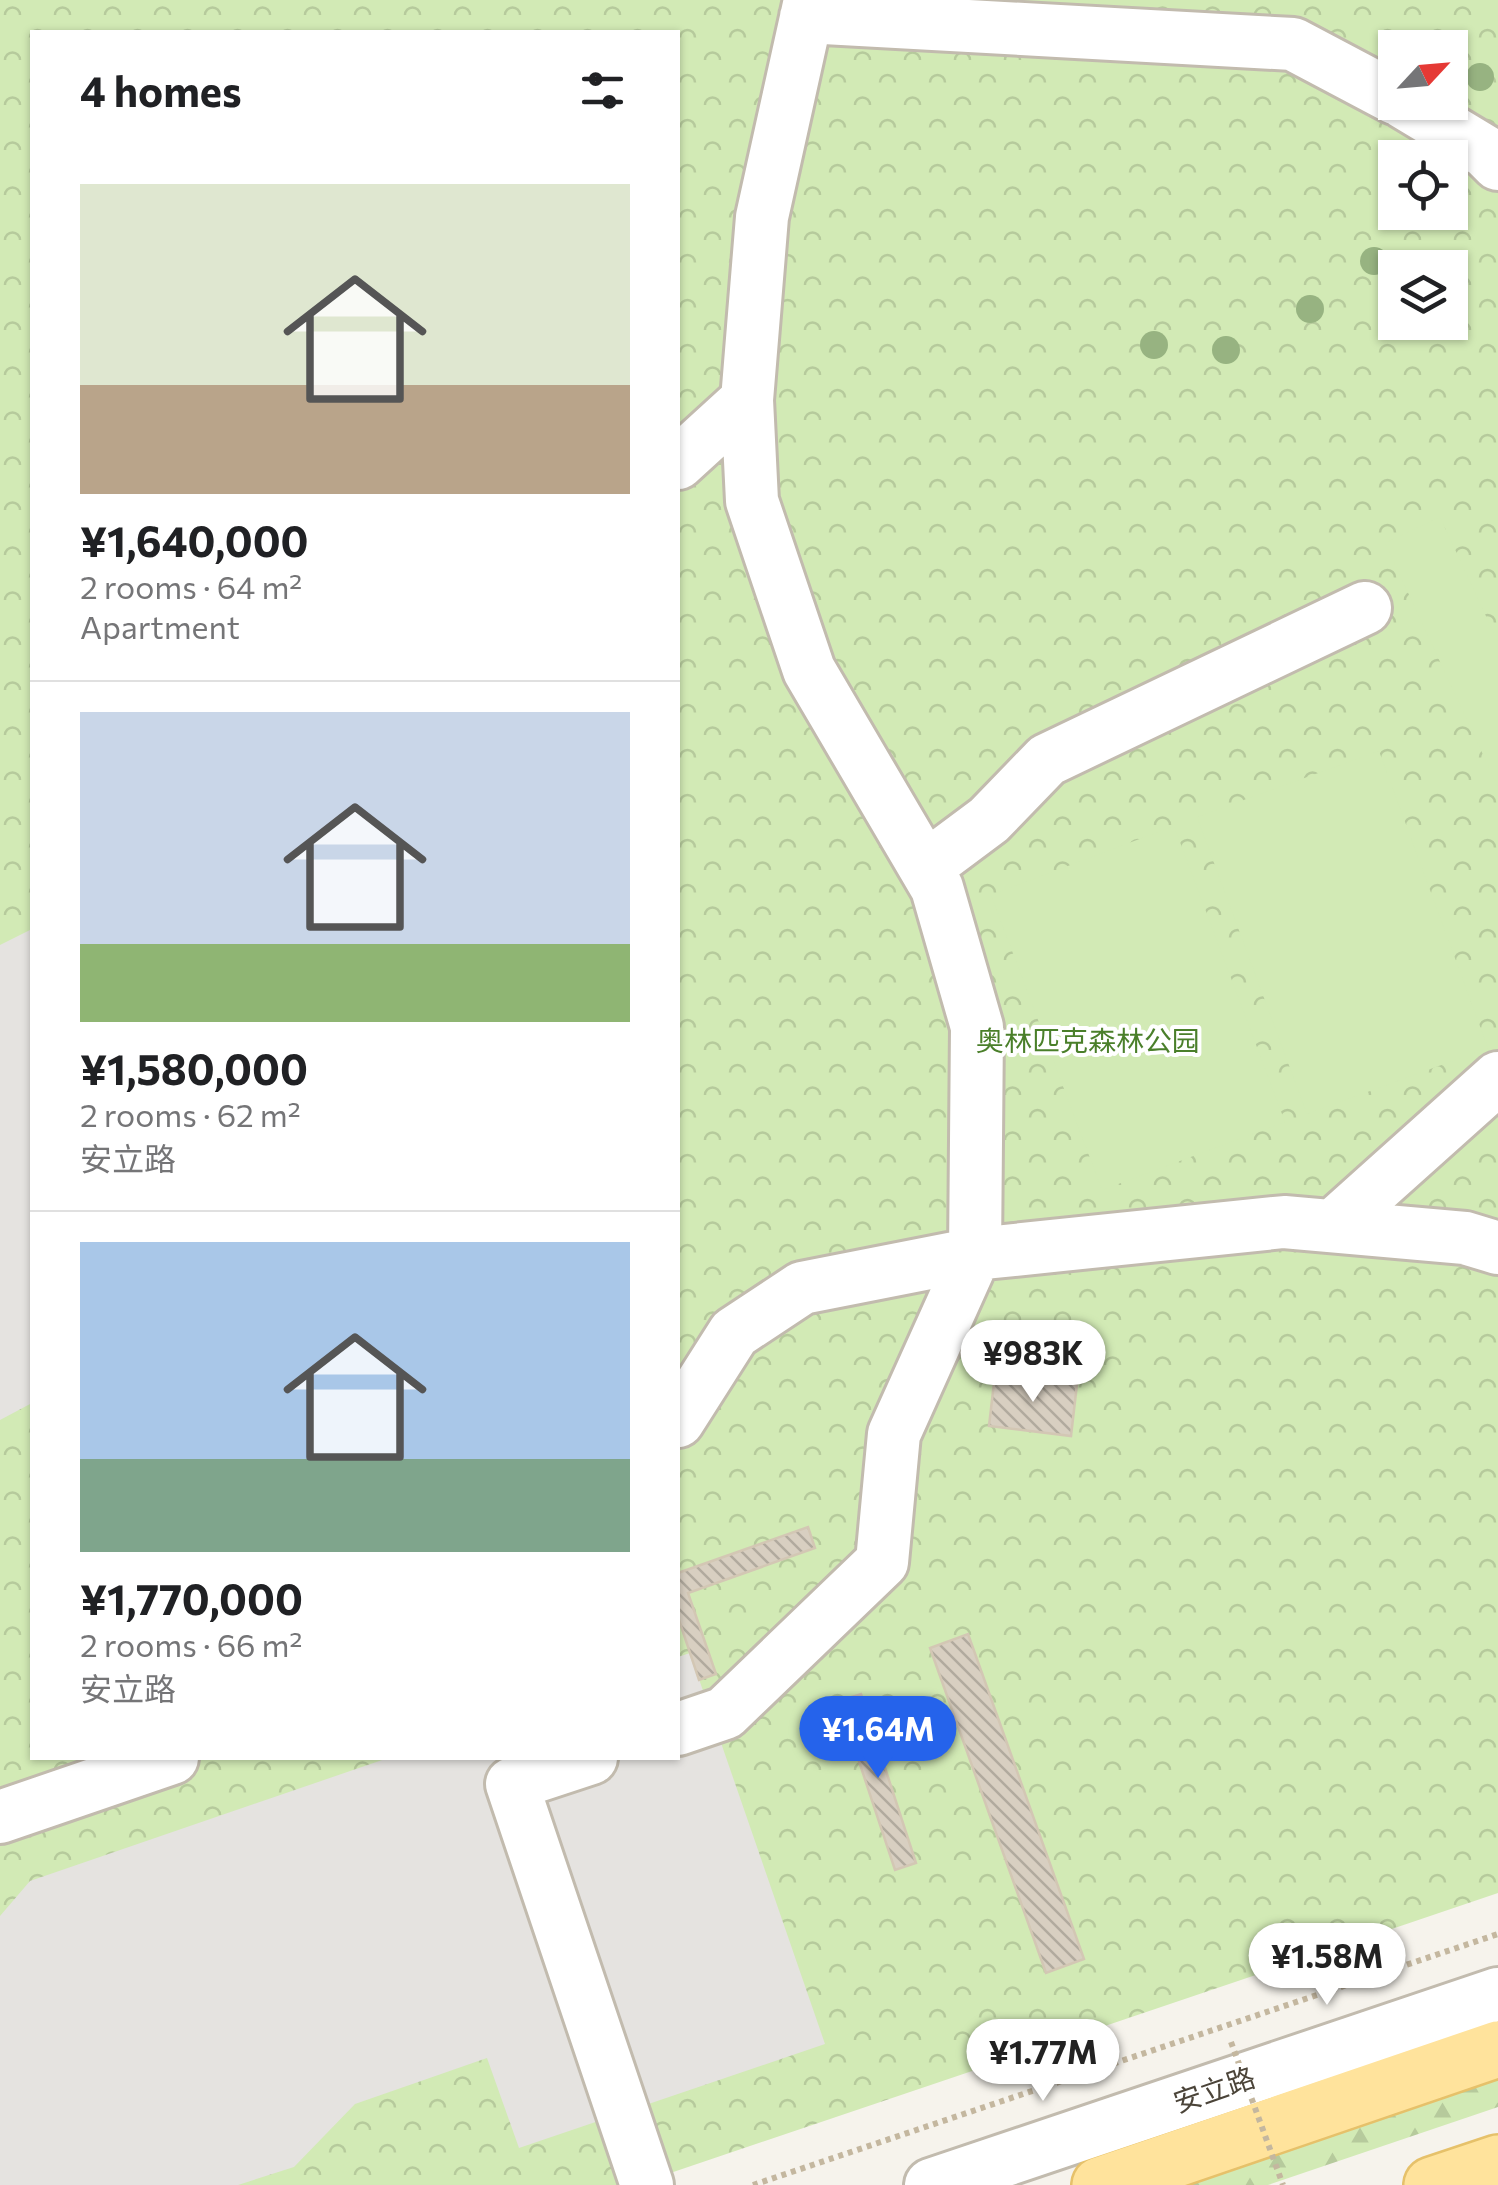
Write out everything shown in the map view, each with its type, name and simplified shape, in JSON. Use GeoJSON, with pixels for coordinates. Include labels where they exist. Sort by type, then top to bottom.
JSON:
{"type":"FeatureCollection","features":[{"type":"Feature","properties":{"kind":"main road","name":"安立路"},"geometry":{"type":"LineString","coordinates":[[1100,2185],[1498,2049]]}},
{"type":"Feature","properties":{"kind":"main road"},"geometry":{"type":"LineString","coordinates":[[1432,2185],[1498,2163]]}},
{"type":"Feature","properties":{"kind":"street"},"geometry":{"type":"LineString","coordinates":[[680,1728],[725,1713],[882,1562],[894,1434],[975,1254],[976,1027],[937,888],[809,670],[752,501],[747,400],[762,217],[808,9],[1293,44],[1378,89]]}},
{"type":"Feature","properties":{"kind":"street"},"geometry":{"type":"LineString","coordinates":[[1433,120],[1486,152],[1498,164]]}},
{"type":"Feature","properties":{"kind":"street"},"geometry":{"type":"LineString","coordinates":[[680,461],[747,400]]}},
{"type":"Feature","properties":{"kind":"street"},"geometry":{"type":"LineString","coordinates":[[926,867],[989,820],[1047,760],[1365,608]]}},
{"type":"Feature","properties":{"kind":"street"},"geometry":{"type":"LineString","coordinates":[[1333,1226],[1498,1078]]}},
{"type":"Feature","properties":{"kind":"street"},"geometry":{"type":"LineString","coordinates":[[682,1407],[734,1333],[802,1288],[975,1254],[1284,1222],[1465,1238],[1498,1248]]}},
{"type":"Feature","properties":{"kind":"street"},"geometry":{"type":"LineString","coordinates":[[0,1817],[166,1760]]}},
{"type":"Feature","properties":{"kind":"street"},"geometry":{"type":"LineString","coordinates":[[585,1760],[512,1784],[647,2185]]}},
{"type":"Feature","properties":{"kind":"street","name":"安立路"},"geometry":{"type":"LineString","coordinates":[[930,2185],[1498,1994]]}},
{"type":"Feature","properties":{"kind":"path"},"geometry":{"type":"LineString","coordinates":[[753,2185],[1498,1934]]}},
{"type":"Feature","properties":{"kind":"path"},"geometry":{"type":"LineString","coordinates":[[1232,2042],[1283,2185]]}},
{"type":"Feature","properties":{"kind":"green space","name":"奥林匹克森林公园"},"geometry":{"type":"Polygon","coordinates":[[[0,0],[1498,0],[1498,1893],[635,2185],[0,2185],[0,0]]]}},
{"type":"Feature","properties":{"kind":"green space"},"geometry":{"type":"Polygon","coordinates":[[[1440,517],[1498,642],[1498,787],[1385,543],[1440,517]]]}},
{"type":"Feature","properties":{"kind":"green space"},"geometry":{"type":"Polygon","coordinates":[[[1379,751],[1488,1048],[1307,1114],[1197,817],[1379,751]]]}},
{"type":"Feature","properties":{"kind":"green space"},"geometry":{"type":"Polygon","coordinates":[[[1174,826],[1285,1122],[1102,1190],[991,895],[1174,826]]]}},
{"type":"Feature","properties":{"kind":"green space"},"geometry":{"type":"Polygon","coordinates":[[[1498,2043],[1498,2107],[1268,2185],[1077,2185],[1498,2043]]]}},
{"type":"Feature","properties":{"kind":"shaded area"},"geometry":{"type":"Polygon","coordinates":[[[30,930],[30,1404],[0,1420],[0,945],[30,930]]]}},
{"type":"Feature","properties":{"kind":"shaded area"},"geometry":{"type":"Polygon","coordinates":[[[690,1653],[825,2044],[519,2148],[487,2058],[355,2104],[294,2167],[238,2185],[0,2185],[0,1916],[30,1881],[382,1760],[680,1760],[680,1656],[690,1653]]]}},
{"type":"Feature","properties":{"kind":"building"},"geometry":{"type":"Polygon","coordinates":[[[995,1374],[1077,1384],[1071,1436],[989,1426],[995,1374]]]}},
{"type":"Feature","properties":{"kind":"building"},"geometry":{"type":"Polygon","coordinates":[[[808,1527],[815,1548],[688,1593],[716,1674],[699,1680],[680,1623],[680,1572],[808,1527]]]}},
{"type":"Feature","properties":{"kind":"building"},"geometry":{"type":"Polygon","coordinates":[[[968,1634],[1084,1959],[1046,1973],[930,1648],[968,1634]]]}},
{"type":"Feature","properties":{"kind":"building"},"geometry":{"type":"Polygon","coordinates":[[[861,1694],[916,1863],[895,1870],[839,1701],[861,1694]]]}}]}
